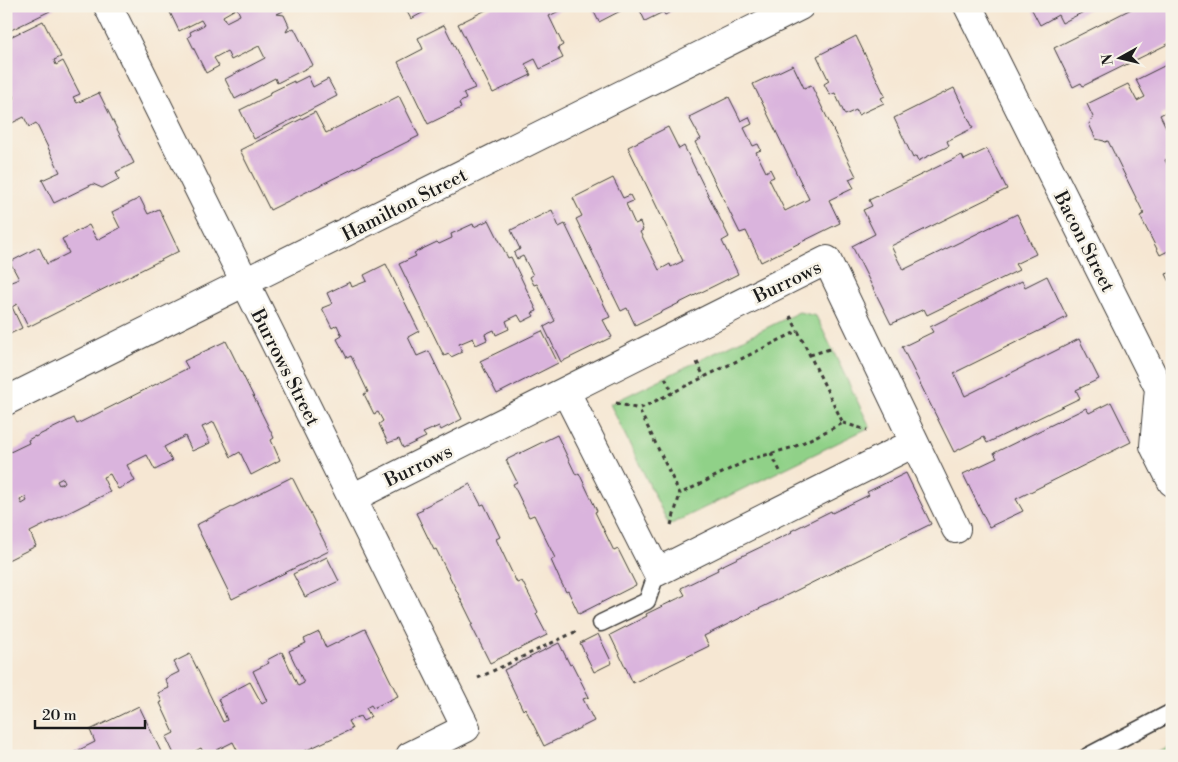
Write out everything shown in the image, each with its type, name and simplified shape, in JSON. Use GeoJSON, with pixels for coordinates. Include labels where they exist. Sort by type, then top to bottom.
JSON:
{"type":"FeatureCollection","features":[{"type":"Feature","properties":{"kind":"street","name":"Burrows Street"},"geometry":{"type":"LineString","coordinates":[[108,6],[244,284],[466,728],[440,749]]}},
{"type":"Feature","properties":{"kind":"street","name":"Hamilton Street"},"geometry":{"type":"LineString","coordinates":[[6,401],[800,6]]}},
{"type":"Feature","properties":{"kind":"street","name":"Bacon Street"},"geometry":{"type":"LineString","coordinates":[[968,6],[1165,385],[1154,446],[1172,482]]}},
{"type":"Feature","properties":{"kind":"street","name":"Burrows"},"geometry":{"type":"LineString","coordinates":[[352,498],[827,260],[956,529]]}},
{"type":"Feature","properties":{"kind":"street"},"geometry":{"type":"LineString","coordinates":[[566,392],[657,572],[914,443]]}},
{"type":"Feature","properties":{"kind":"street"},"geometry":{"type":"LineString","coordinates":[[410,756],[440,749]]}},
{"type":"Feature","properties":{"kind":"lane"},"geometry":{"type":"LineString","coordinates":[[601,623],[646,601],[657,572]]}},
{"type":"Feature","properties":{"kind":"lane"},"geometry":{"type":"LineString","coordinates":[[1088,756],[1172,712]]}},
{"type":"Feature","properties":{"kind":"path"},"geometry":{"type":"LineString","coordinates":[[798,331],[844,423],[794,447],[748,460],[680,494],[639,409],[798,331]]}},
{"type":"Feature","properties":{"kind":"path"},"geometry":{"type":"LineString","coordinates":[[448,692],[583,629],[601,623]]}},
{"type":"Feature","properties":{"kind":"green space"},"geometry":{"type":"Polygon","coordinates":[[[799,312],[816,316],[870,427],[669,525],[610,404],[799,312]]]}},
{"type":"Feature","properties":{"kind":"green space"},"geometry":{"type":"Polygon","coordinates":[[[1172,746],[1172,756],[1151,756],[1172,746]]]}},
{"type":"Feature","properties":{"kind":"building"},"geometry":{"type":"Polygon","coordinates":[[[6,6],[53,6],[54,9],[7,32],[6,6]]]}},
{"type":"Feature","properties":{"kind":"building"},"geometry":{"type":"Polygon","coordinates":[[[167,6],[281,6],[283,11],[277,14],[284,15],[289,26],[286,32],[294,28],[313,65],[277,83],[275,78],[235,99],[225,79],[265,58],[259,46],[231,60],[227,51],[214,58],[219,66],[206,73],[188,37],[191,35],[190,32],[204,25],[201,20],[179,31],[167,6]],[[237,8],[223,16],[226,22],[240,15],[237,8]]]}},
{"type":"Feature","properties":{"kind":"building"},"geometry":{"type":"Polygon","coordinates":[[[404,6],[435,6],[411,19],[404,6]]]}},
{"type":"Feature","properties":{"kind":"building"},"geometry":{"type":"Polygon","coordinates":[[[494,6],[569,6],[549,16],[563,45],[558,48],[563,58],[540,69],[535,59],[525,64],[531,75],[493,93],[458,24],[494,6]]]}},
{"type":"Feature","properties":{"kind":"building"},"geometry":{"type":"Polygon","coordinates":[[[591,6],[630,6],[599,22],[591,6]]]}},
{"type":"Feature","properties":{"kind":"building"},"geometry":{"type":"Polygon","coordinates":[[[638,6],[681,6],[665,15],[663,12],[645,21],[638,6]]]}},
{"type":"Feature","properties":{"kind":"building"},"geometry":{"type":"Polygon","coordinates":[[[1030,6],[1095,6],[1062,23],[1058,15],[1040,25],[1030,6]]]}},
{"type":"Feature","properties":{"kind":"building"},"geometry":{"type":"Polygon","coordinates":[[[1137,6],[1166,6],[1172,18],[1172,42],[1083,86],[1081,83],[1073,87],[1054,48],[1137,6]]]}},
{"type":"Feature","properties":{"kind":"building"},"geometry":{"type":"Polygon","coordinates":[[[43,21],[61,57],[54,60],[56,65],[63,61],[80,94],[73,97],[77,103],[99,93],[134,163],[116,172],[119,179],[102,188],[93,184],[54,203],[42,180],[60,172],[36,123],[29,127],[24,117],[6,126],[6,101],[14,98],[6,80],[6,39],[43,21]]]}},
{"type":"Feature","properties":{"kind":"building"},"geometry":{"type":"Polygon","coordinates":[[[444,25],[475,88],[463,93],[466,99],[459,103],[461,108],[428,124],[398,62],[423,49],[418,38],[444,25]]]}},
{"type":"Feature","properties":{"kind":"building"},"geometry":{"type":"Polygon","coordinates":[[[856,36],[885,96],[881,98],[884,103],[858,115],[856,110],[845,115],[835,93],[830,95],[824,84],[829,81],[817,56],[856,36]]]}},
{"type":"Feature","properties":{"kind":"building"},"geometry":{"type":"Polygon","coordinates":[[[1172,62],[1172,124],[1166,112],[1160,115],[1169,133],[1172,132],[1172,160],[1170,157],[1165,160],[1172,174],[1172,249],[1160,255],[1140,216],[1144,214],[1108,141],[1096,139],[1089,124],[1093,117],[1087,104],[1128,84],[1137,101],[1145,97],[1136,80],[1172,62]]]}},
{"type":"Feature","properties":{"kind":"building"},"geometry":{"type":"Polygon","coordinates":[[[793,65],[804,88],[811,85],[856,176],[849,179],[854,188],[829,200],[840,223],[761,262],[746,231],[740,233],[695,142],[701,139],[689,117],[729,97],[741,121],[749,117],[752,124],[744,128],[753,146],[758,144],[761,150],[756,152],[766,172],[770,169],[774,177],[769,179],[785,211],[809,199],[753,84],[793,65]]]}},
{"type":"Feature","properties":{"kind":"building"},"geometry":{"type":"Polygon","coordinates":[[[308,76],[313,87],[328,79],[337,96],[254,139],[240,110],[270,95],[269,93],[308,76]]]}},
{"type":"Feature","properties":{"kind":"building"},"geometry":{"type":"Polygon","coordinates":[[[954,88],[973,128],[947,141],[949,146],[918,161],[916,156],[913,158],[894,118],[954,88]]]}},
{"type":"Feature","properties":{"kind":"building"},"geometry":{"type":"Polygon","coordinates":[[[399,96],[419,136],[270,210],[240,150],[315,112],[326,133],[399,96]]]}},
{"type":"Feature","properties":{"kind":"building"},"geometry":{"type":"Polygon","coordinates":[[[668,127],[679,149],[684,146],[729,237],[722,241],[738,274],[635,325],[627,308],[621,311],[576,219],[582,216],[573,198],[613,178],[623,198],[630,195],[633,201],[626,204],[635,224],[640,222],[643,230],[640,232],[659,270],[670,264],[671,267],[683,261],[628,147],[668,127]]]}},
{"type":"Feature","properties":{"kind":"building"},"geometry":{"type":"Polygon","coordinates":[[[987,149],[1007,189],[891,246],[903,270],[1017,214],[1036,254],[1015,264],[1019,270],[927,315],[924,309],[891,324],[852,246],[875,234],[863,210],[872,206],[869,200],[962,155],[964,160],[987,149]]]}},
{"type":"Feature","properties":{"kind":"building"},"geometry":{"type":"Polygon","coordinates":[[[140,198],[148,214],[159,209],[179,251],[28,327],[17,304],[12,307],[22,328],[6,336],[6,284],[19,279],[10,262],[39,247],[47,264],[69,253],[62,239],[89,225],[97,240],[120,228],[112,212],[140,198]]]}},
{"type":"Feature","properties":{"kind":"building"},"geometry":{"type":"Polygon","coordinates":[[[552,210],[559,227],[565,224],[610,317],[603,320],[612,337],[561,362],[544,327],[555,321],[537,284],[534,285],[530,277],[533,275],[523,256],[517,259],[514,253],[520,249],[511,230],[552,210]]]}},
{"type":"Feature","properties":{"kind":"building"},"geometry":{"type":"Polygon","coordinates":[[[489,220],[508,258],[511,257],[537,311],[532,313],[534,316],[522,322],[518,315],[506,321],[509,329],[496,335],[494,330],[485,334],[487,340],[476,345],[473,338],[459,344],[462,352],[451,357],[449,354],[444,356],[399,264],[416,256],[414,253],[437,242],[439,244],[452,238],[451,234],[473,224],[474,227],[489,220]]]}},
{"type":"Feature","properties":{"kind":"building"},"geometry":{"type":"Polygon","coordinates":[[[386,264],[419,331],[408,337],[417,356],[429,351],[462,419],[441,430],[439,426],[423,433],[426,437],[403,448],[399,439],[388,443],[379,424],[383,421],[378,412],[374,414],[364,394],[368,392],[351,356],[347,358],[337,339],[342,336],[337,325],[332,328],[322,308],[332,304],[327,293],[350,282],[352,287],[367,281],[364,275],[386,264]]]}},
{"type":"Feature","properties":{"kind":"building"},"geometry":{"type":"Polygon","coordinates":[[[1172,272],[1172,286],[1166,274],[1172,272]]]}},
{"type":"Feature","properties":{"kind":"building"},"geometry":{"type":"Polygon","coordinates":[[[1047,276],[1067,317],[954,373],[965,396],[1079,339],[1099,379],[1076,390],[1080,398],[987,443],[984,437],[954,452],[902,347],[933,332],[930,327],[1022,281],[1025,287],[1047,276]]]}},
{"type":"Feature","properties":{"kind":"building"},"geometry":{"type":"Polygon","coordinates":[[[542,331],[558,363],[497,394],[480,361],[542,331]]]}},
{"type":"Feature","properties":{"kind":"building"},"geometry":{"type":"Polygon","coordinates":[[[226,341],[274,438],[271,440],[280,460],[251,475],[240,452],[231,457],[214,422],[202,427],[210,443],[192,451],[185,436],[164,447],[172,461],[155,470],[147,455],[127,465],[135,481],[118,489],[110,474],[103,477],[110,492],[30,532],[36,546],[8,560],[6,556],[6,454],[29,443],[28,440],[35,436],[74,418],[77,424],[188,368],[184,361],[226,341]],[[63,478],[57,481],[59,485],[65,482],[63,478]],[[25,497],[20,500],[22,504],[27,501],[25,497]]]}},
{"type":"Feature","properties":{"kind":"building"},"geometry":{"type":"Polygon","coordinates":[[[1111,402],[1131,442],[1016,499],[1023,511],[989,527],[963,474],[997,458],[994,453],[1086,408],[1089,413],[1111,402]]]}},
{"type":"Feature","properties":{"kind":"building"},"geometry":{"type":"Polygon","coordinates":[[[557,435],[576,475],[579,473],[614,551],[618,549],[636,585],[579,614],[568,591],[566,592],[559,578],[551,560],[555,558],[534,515],[529,517],[513,484],[517,482],[506,460],[557,435]]]}},
{"type":"Feature","properties":{"kind":"building"},"geometry":{"type":"Polygon","coordinates":[[[906,473],[931,524],[704,636],[709,646],[633,683],[610,635],[647,616],[646,614],[685,595],[681,588],[718,570],[717,568],[831,511],[832,513],[869,495],[867,492],[906,473]]]}},
{"type":"Feature","properties":{"kind":"building"},"geometry":{"type":"Polygon","coordinates":[[[292,477],[329,551],[232,599],[196,525],[292,477]]]}},
{"type":"Feature","properties":{"kind":"building"},"geometry":{"type":"Polygon","coordinates":[[[470,484],[481,505],[484,504],[500,537],[496,539],[517,583],[522,581],[547,635],[490,663],[436,549],[434,550],[416,513],[423,510],[422,508],[470,484]]]}},
{"type":"Feature","properties":{"kind":"building"},"geometry":{"type":"Polygon","coordinates":[[[327,557],[339,581],[305,597],[293,574],[327,557]]]}},
{"type":"Feature","properties":{"kind":"building"},"geometry":{"type":"Polygon","coordinates":[[[365,629],[398,696],[373,708],[371,705],[366,708],[371,717],[363,721],[360,716],[348,721],[352,729],[294,756],[240,756],[233,742],[217,750],[221,756],[210,756],[209,754],[205,756],[201,748],[186,756],[184,753],[175,756],[166,737],[174,733],[160,703],[162,702],[158,693],[169,688],[165,679],[179,672],[174,662],[190,654],[223,722],[227,720],[218,699],[250,682],[262,704],[267,701],[253,671],[269,663],[267,660],[282,652],[298,686],[304,683],[289,651],[306,643],[304,639],[319,632],[326,648],[365,629]]]}},
{"type":"Feature","properties":{"kind":"building"},"geometry":{"type":"Polygon","coordinates":[[[598,634],[612,663],[594,672],[580,643],[598,634]]]}},
{"type":"Feature","properties":{"kind":"building"},"geometry":{"type":"Polygon","coordinates":[[[559,643],[589,697],[583,699],[594,721],[544,746],[525,708],[523,710],[504,670],[559,643]]]}},
{"type":"Feature","properties":{"kind":"building"},"geometry":{"type":"Polygon","coordinates":[[[139,706],[163,756],[67,756],[95,742],[90,730],[139,706]]]}}]}
